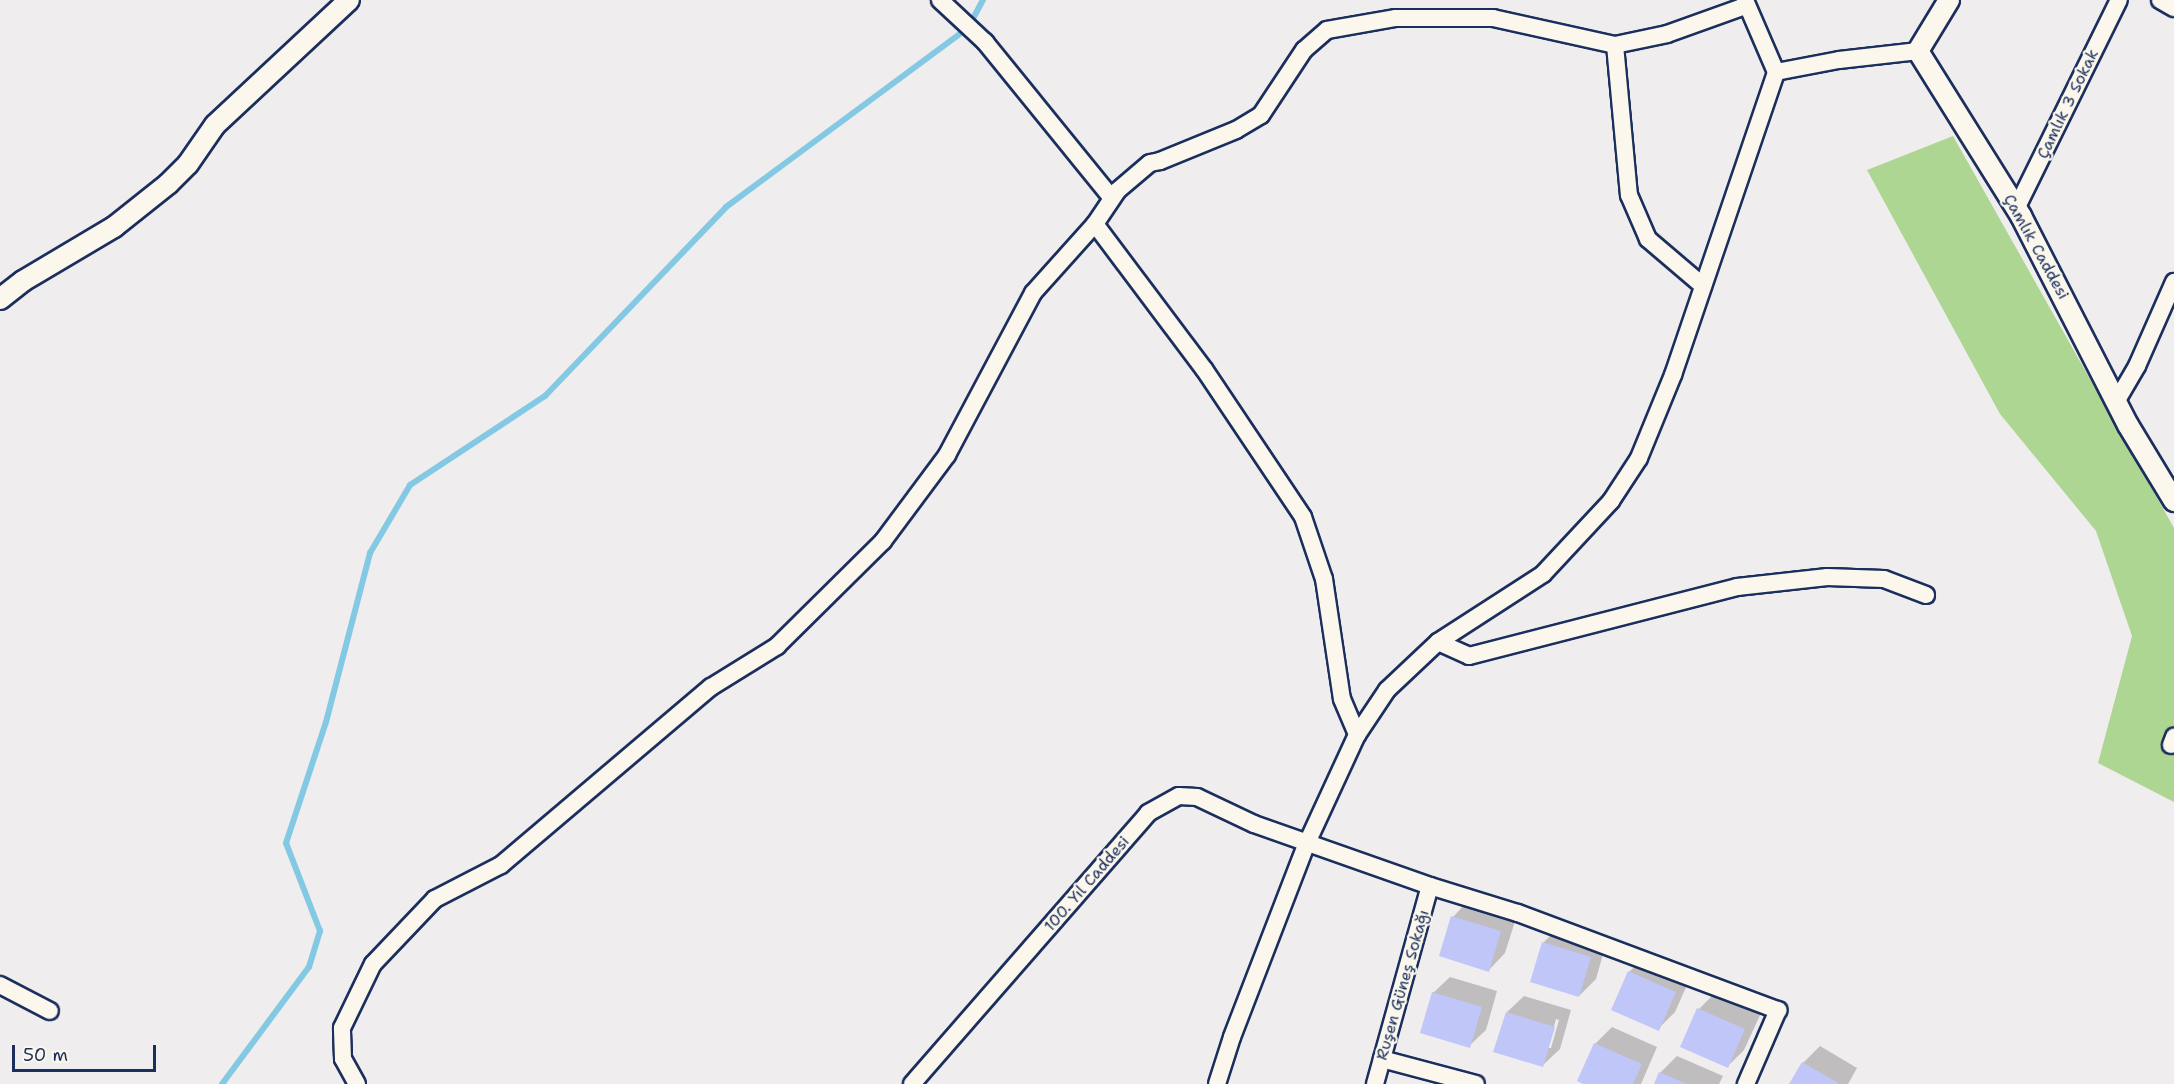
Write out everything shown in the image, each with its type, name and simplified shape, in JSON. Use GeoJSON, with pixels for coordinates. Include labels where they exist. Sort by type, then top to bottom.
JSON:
{"type":"FeatureCollection","features":[{"type":"Feature","properties":{"kind":"street"},"geometry":{"type":"LineString","coordinates":[[0,299],[23,281],[114,227],[168,184],[188,164],[215,125],[349,0]]}},
{"type":"Feature","properties":{"kind":"street"},"geometry":{"type":"LineString","coordinates":[[940,0],[952,14],[985,42],[1112,198]]}},
{"type":"Feature","properties":{"kind":"street"},"geometry":{"type":"LineString","coordinates":[[1776,72],[1839,60],[1918,51],[1949,0]]}},
{"type":"Feature","properties":{"kind":"street","name":"Çamlık 3 Sokak"},"geometry":{"type":"LineString","coordinates":[[2016,209],[2120,0]]}},
{"type":"Feature","properties":{"kind":"street"},"geometry":{"type":"LineString","coordinates":[[2160,0],[2174,8]]}},
{"type":"Feature","properties":{"kind":"street"},"geometry":{"type":"LineString","coordinates":[[357,1084],[343,1059],[342,1028],[373,964],[435,899],[501,865],[711,687],[777,646],[883,541],[947,455],[1033,293],[1095,224],[1117,191],[1150,163],[1161,161],[1236,130],[1261,115],[1304,50],[1327,30],[1396,18],[1493,18],[1615,45],[1667,34],[1745,3],[1776,72],[1673,375],[1643,448],[1611,501],[1543,574],[1438,642],[1387,690],[1357,735],[1307,843],[1232,1037],[1217,1084]]}},
{"type":"Feature","properties":{"kind":"street"},"geometry":{"type":"LineString","coordinates":[[1615,45],[1629,195],[1648,239],[1702,286]]}},
{"type":"Feature","properties":{"kind":"street","name":"Çamlık Caddesi"},"geometry":{"type":"LineString","coordinates":[[1918,51],[2016,209],[2116,402],[2174,501]]}},
{"type":"Feature","properties":{"kind":"street"},"geometry":{"type":"LineString","coordinates":[[1095,224],[1204,369],[1303,517],[1324,579],[1342,699],[1357,735]]}},
{"type":"Feature","properties":{"kind":"street"},"geometry":{"type":"LineString","coordinates":[[2116,402],[2137,366],[2174,282]]}},
{"type":"Feature","properties":{"kind":"street"},"geometry":{"type":"LineString","coordinates":[[1438,642],[1470,656],[1737,587],[1827,577],[1884,579],[1926,595]]}},
{"type":"Feature","properties":{"kind":"street","name":"100. Yıl Caddesi"},"geometry":{"type":"LineString","coordinates":[[912,1084],[1148,813],[1166,801],[1179,796],[1197,797],[1254,824],[1430,886],[1518,913],[1778,1010],[1746,1084]]}},
{"type":"Feature","properties":{"kind":"street","name":"Ruşen Güneş Sokağı"},"geometry":{"type":"LineString","coordinates":[[1375,1084],[1430,886]]}},
{"type":"Feature","properties":{"kind":"street"},"geometry":{"type":"LineString","coordinates":[[0,985],[50,1011]]}},
{"type":"Feature","properties":{"kind":"street"},"geometry":{"type":"LineString","coordinates":[[1382,1059],[1476,1084]]}},
{"type":"Feature","properties":{"kind":"green space"},"geometry":{"type":"Polygon","coordinates":[[[1953,136],[2174,528],[2174,802],[2098,763],[2132,636],[2096,531],[2000,414],[1867,170],[1953,136]]]}},
{"type":"Feature","properties":{"kind":"building"},"geometry":{"type":"Polygon","coordinates":[[[1451,916],[1501,931],[1489,972],[1439,956],[1451,916]]]}},
{"type":"Feature","properties":{"kind":"building"},"geometry":{"type":"Polygon","coordinates":[[[1542,942],[1591,957],[1579,997],[1530,982],[1542,942]]]}},
{"type":"Feature","properties":{"kind":"building"},"geometry":{"type":"Polygon","coordinates":[[[1628,971],[1676,992],[1659,1031],[1611,1010],[1628,971]]]}},
{"type":"Feature","properties":{"kind":"building"},"geometry":{"type":"Polygon","coordinates":[[[1432,992],[1482,1007],[1470,1048],[1420,1033],[1432,992]]]}},
{"type":"Feature","properties":{"kind":"building"},"geometry":{"type":"Polygon","coordinates":[[[1697,1008],[1745,1029],[1728,1068],[1680,1047],[1697,1008]]]}},
{"type":"Feature","properties":{"kind":"building"},"geometry":{"type":"Polygon","coordinates":[[[1506,1012],[1555,1027],[1543,1067],[1493,1052],[1506,1012]]]}},
{"type":"Feature","properties":{"kind":"building"},"geometry":{"type":"Polygon","coordinates":[[[1594,1043],[1642,1064],[1633,1084],[1583,1084],[1577,1081],[1594,1043]]]}},
{"type":"Feature","properties":{"kind":"building"},"geometry":{"type":"Polygon","coordinates":[[[1802,1062],[1840,1084],[1789,1084],[1802,1062]]]}},
{"type":"Feature","properties":{"kind":"building"},"geometry":{"type":"Polygon","coordinates":[[[1659,1072],[1687,1084],[1654,1084],[1659,1072]]]}},
{"type":"Feature","properties":{"kind":"waterway"},"geometry":{"type":"LineString","coordinates":[[222,1084],[309,967],[320,931],[286,843],[326,722],[370,553],[410,485],[545,396],[726,207],[968,28],[983,0]]}}]}
